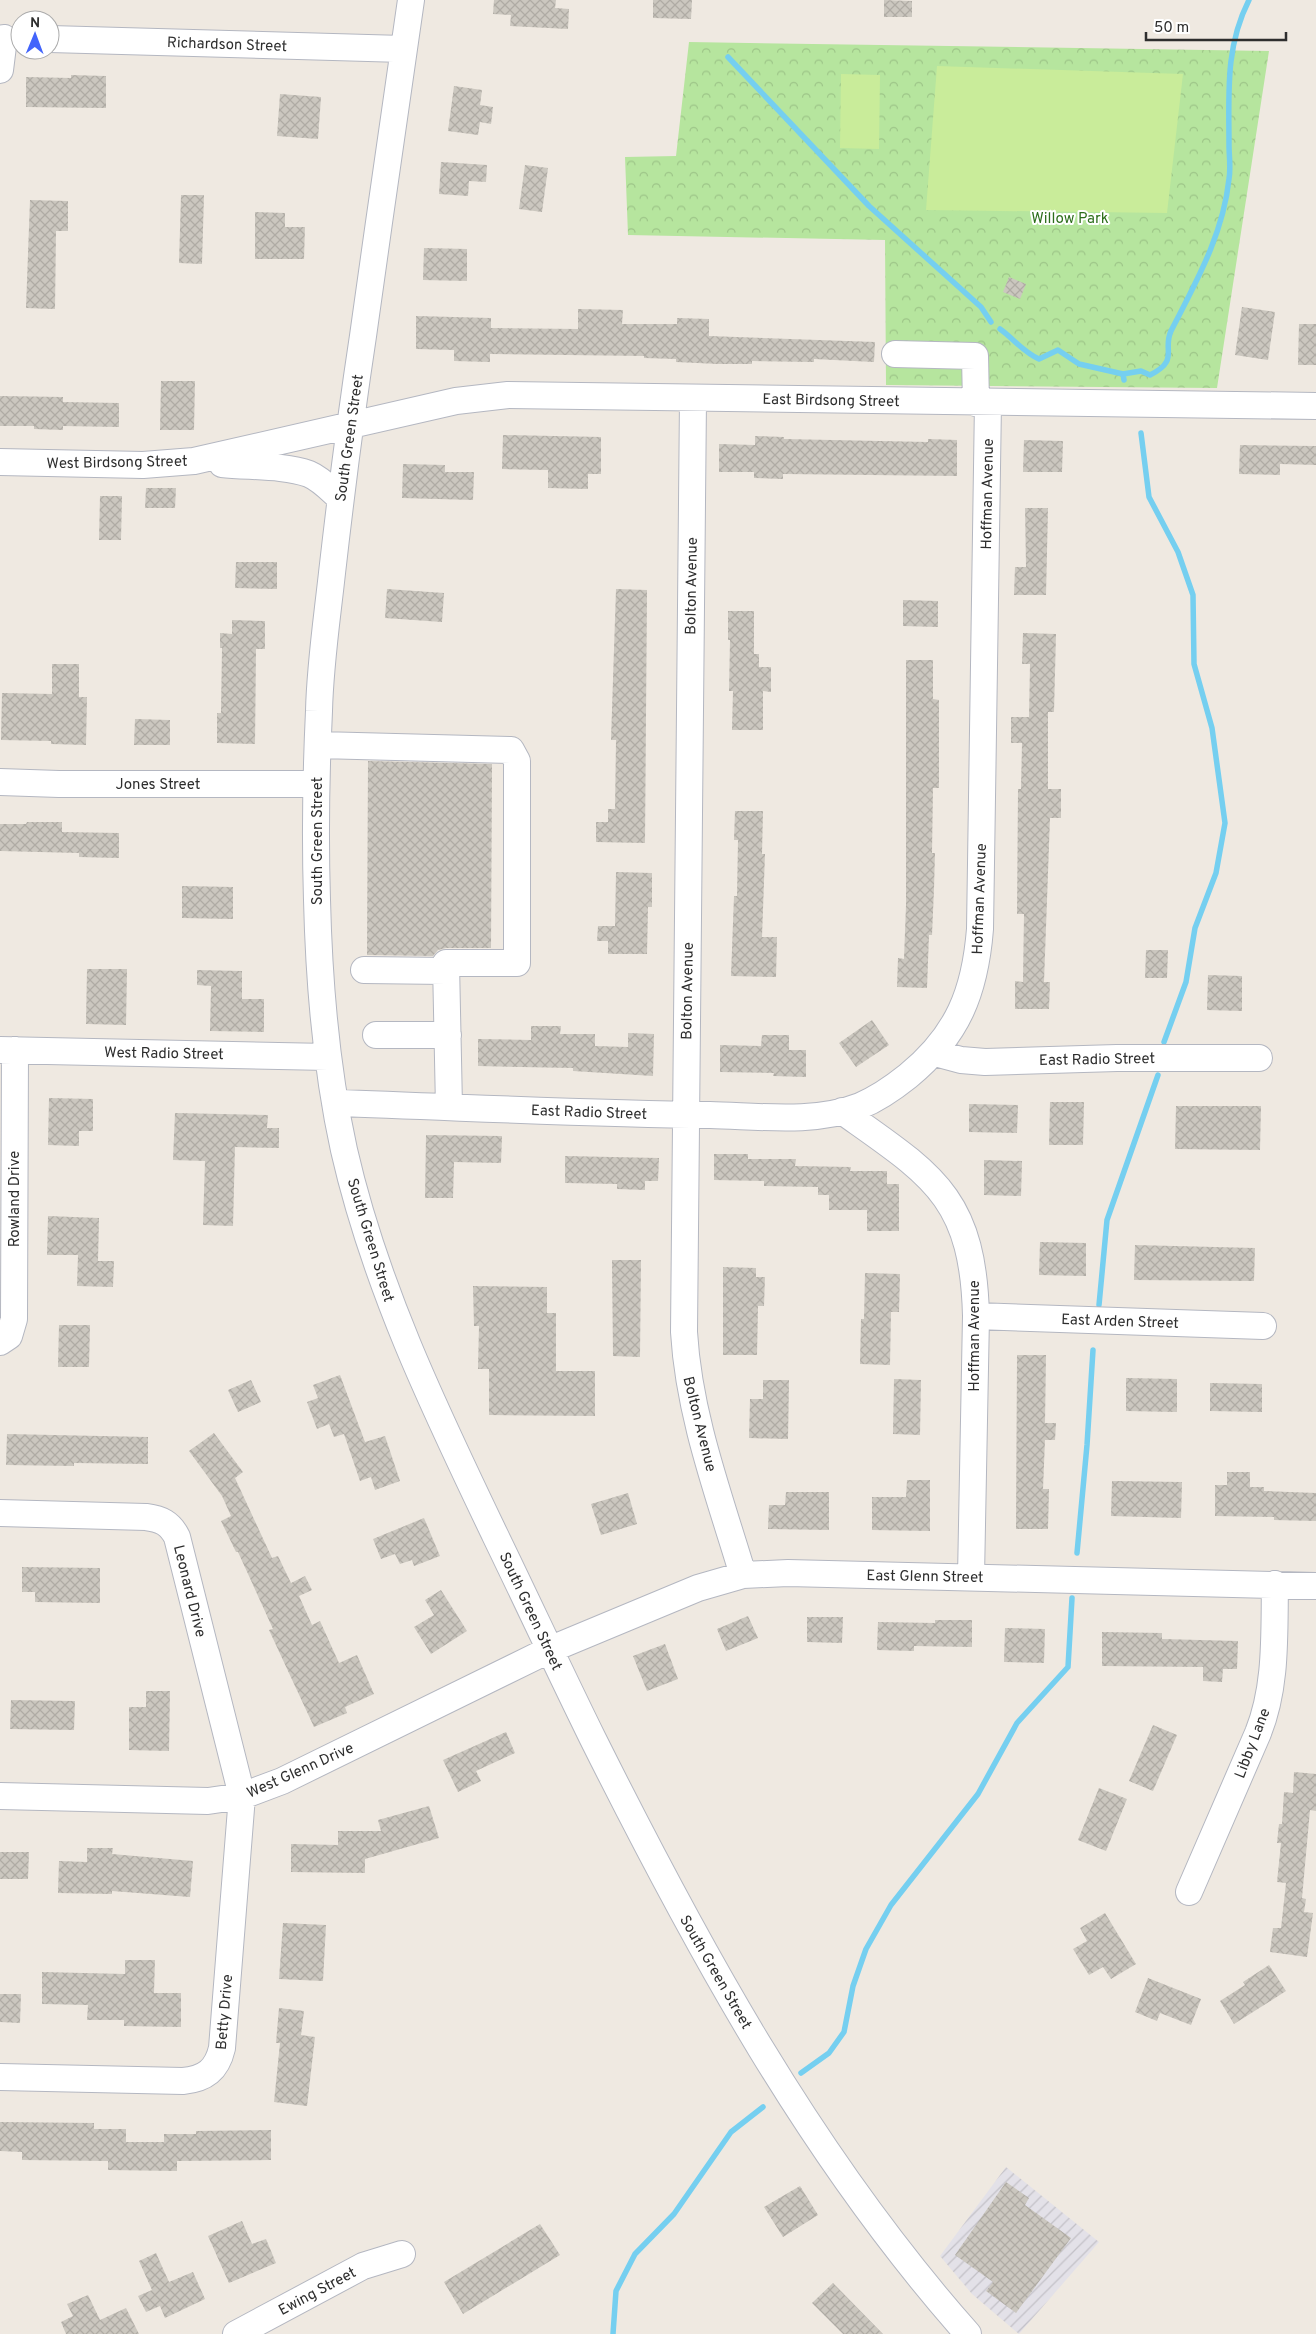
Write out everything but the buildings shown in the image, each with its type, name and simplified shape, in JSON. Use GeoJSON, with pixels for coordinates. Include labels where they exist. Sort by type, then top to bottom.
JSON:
{"type":"FeatureCollection","features":[{"type":"Feature","properties":{"kind":"street","name":"South Green Street"},"geometry":{"type":"LineString","coordinates":[[411,0],[349,427],[318,711],[319,745],[316,784],[318,927],[328,1057],[344,1148],[358,1206],[389,1301],[455,1452],[549,1650],[665,1881],[736,2008],[830,2157],[888,2236],[968,2334]]}},
{"type":"Feature","properties":{"kind":"street"},"geometry":{"type":"LineString","coordinates":[[0,70],[8,38]]}},
{"type":"Feature","properties":{"kind":"street","name":"Richardson Street"},"geometry":{"type":"LineString","coordinates":[[60,39],[403,49]]}},
{"type":"Feature","properties":{"kind":"street","name":"Hoffman Avenue"},"geometry":{"type":"LineString","coordinates":[[842,1111],[859,1106],[886,1092],[935,1052],[949,1035],[972,984],[977,960],[980,919],[982,402],[975,356],[895,354]]}},
{"type":"Feature","properties":{"kind":"street","name":"East Birdsong Street"},"geometry":{"type":"LineString","coordinates":[[349,427],[456,401],[494,396],[1316,406]]}},
{"type":"Feature","properties":{"kind":"street","name":"Bolton Avenue"},"geometry":{"type":"LineString","coordinates":[[693,398],[684,1319],[686,1364],[698,1428],[743,1575]]}},
{"type":"Feature","properties":{"kind":"street","name":"West Birdsong Street"},"geometry":{"type":"LineString","coordinates":[[0,462],[143,465],[194,461],[349,427]]}},
{"type":"Feature","properties":{"kind":"street"},"geometry":{"type":"LineString","coordinates":[[194,461],[295,471],[308,474],[317,478],[340,498]]}},
{"type":"Feature","properties":{"kind":"street"},"geometry":{"type":"LineString","coordinates":[[319,745],[510,750],[517,761],[517,963],[446,963],[449,1107]]}},
{"type":"Feature","properties":{"kind":"street","name":"Jones Street"},"geometry":{"type":"LineString","coordinates":[[0,782],[316,784]]}},
{"type":"Feature","properties":{"kind":"street"},"geometry":{"type":"LineString","coordinates":[[364,970],[446,971]]}},
{"type":"Feature","properties":{"kind":"street"},"geometry":{"type":"LineString","coordinates":[[376,1035],[448,1035]]}},
{"type":"Feature","properties":{"kind":"street","name":"West Radio Street"},"geometry":{"type":"LineString","coordinates":[[7,1050],[328,1057]]}},
{"type":"Feature","properties":{"kind":"street","name":"Rowland Drive"},"geometry":{"type":"LineString","coordinates":[[0,1342],[9,1336],[14,1319],[7,1050]]}},
{"type":"Feature","properties":{"kind":"street","name":"East Radio Street"},"geometry":{"type":"LineString","coordinates":[[935,1052],[954,1059],[985,1062],[1117,1058],[1259,1058]]}},
{"type":"Feature","properties":{"kind":"street","name":"East Radio Street"},"geometry":{"type":"LineString","coordinates":[[335,1103],[686,1115],[804,1116],[842,1111]]}},
{"type":"Feature","properties":{"kind":"street","name":"Hoffman Avenue"},"geometry":{"type":"LineString","coordinates":[[842,1111],[924,1171],[947,1198],[959,1220],[969,1252],[974,1280],[976,1316],[971,1577]]}},
{"type":"Feature","properties":{"kind":"street","name":"East Arden Street"},"geometry":{"type":"LineString","coordinates":[[976,1316],[1264,1326]]}},
{"type":"Feature","properties":{"kind":"street","name":"Leonard Drive"},"geometry":{"type":"LineString","coordinates":[[0,1513],[146,1517],[160,1519],[170,1526],[177,1537],[242,1796]]}},
{"type":"Feature","properties":{"kind":"street","name":"East Glenn Street"},"geometry":{"type":"LineString","coordinates":[[549,1650],[704,1586],[743,1575],[788,1573],[1316,1586]]}},
{"type":"Feature","properties":{"kind":"street","name":"Libby Lane"},"geometry":{"type":"LineString","coordinates":[[1189,1892],[1258,1733],[1267,1706],[1273,1670],[1275,1584]]}},
{"type":"Feature","properties":{"kind":"street","name":"West Glenn Drive"},"geometry":{"type":"LineString","coordinates":[[0,1796],[198,1801],[242,1796],[282,1781],[549,1650]]}},
{"type":"Feature","properties":{"kind":"street","name":"Betty Drive"},"geometry":{"type":"LineString","coordinates":[[0,2077],[184,2081],[202,2078],[214,2069],[222,2048],[242,1796]]}},
{"type":"Feature","properties":{"kind":"street","name":"Ewing Street"},"geometry":{"type":"LineString","coordinates":[[236,2334],[363,2266],[402,2254]]}},
{"type":"Feature","properties":{"kind":"shaded area"},"geometry":{"type":"Polygon","coordinates":[[[1006,2167],[1099,2242],[1019,2334],[972,2294],[940,2256],[1006,2167]]]}},
{"type":"Feature","properties":{"kind":"green space","name":"Willow Park"},"geometry":{"type":"Polygon","coordinates":[[[689,42],[1269,51],[1217,388],[886,385],[885,240],[628,235],[625,157],[676,156],[689,42]]]}},
{"type":"Feature","properties":{"kind":"green space"},"geometry":{"type":"Polygon","coordinates":[[[937,66],[1183,74],[1167,213],[926,210],[937,66]]]}},
{"type":"Feature","properties":{"kind":"green space"},"geometry":{"type":"Polygon","coordinates":[[[841,74],[880,75],[879,149],[840,148],[841,74]]]}},
{"type":"Feature","properties":{"kind":"waterway"},"geometry":{"type":"LineString","coordinates":[[1123,374],[1141,371],[1150,375],[1165,364],[1171,331],[1199,276],[1215,239],[1226,200],[1230,175],[1229,89],[1232,53],[1241,18],[1249,0]]}},
{"type":"Feature","properties":{"kind":"waterway"},"geometry":{"type":"LineString","coordinates":[[728,57],[869,206],[981,307],[991,322]]}},
{"type":"Feature","properties":{"kind":"waterway"},"geometry":{"type":"LineString","coordinates":[[1000,329],[1028,353],[1039,359],[1058,350],[1079,364],[1123,374],[1124,380]]}},
{"type":"Feature","properties":{"kind":"waterway"},"geometry":{"type":"LineString","coordinates":[[1141,433],[1149,497],[1178,552],[1193,595],[1194,664],[1212,728],[1225,823],[1216,873],[1195,928],[1186,982],[1164,1042]]}},
{"type":"Feature","properties":{"kind":"waterway"},"geometry":{"type":"LineString","coordinates":[[1099,1305],[1107,1220],[1158,1075]]}},
{"type":"Feature","properties":{"kind":"waterway"},"geometry":{"type":"LineString","coordinates":[[1077,1553],[1093,1350]]}},
{"type":"Feature","properties":{"kind":"waterway"},"geometry":{"type":"LineString","coordinates":[[801,2073],[829,2053],[844,2032],[853,1986],[866,1949],[891,1905],[978,1794],[1017,1723],[1068,1667],[1072,1598]]}},
{"type":"Feature","properties":{"kind":"waterway"},"geometry":{"type":"LineString","coordinates":[[613,2334],[616,2291],[635,2254],[674,2214],[731,2132],[763,2107]]}}]}
